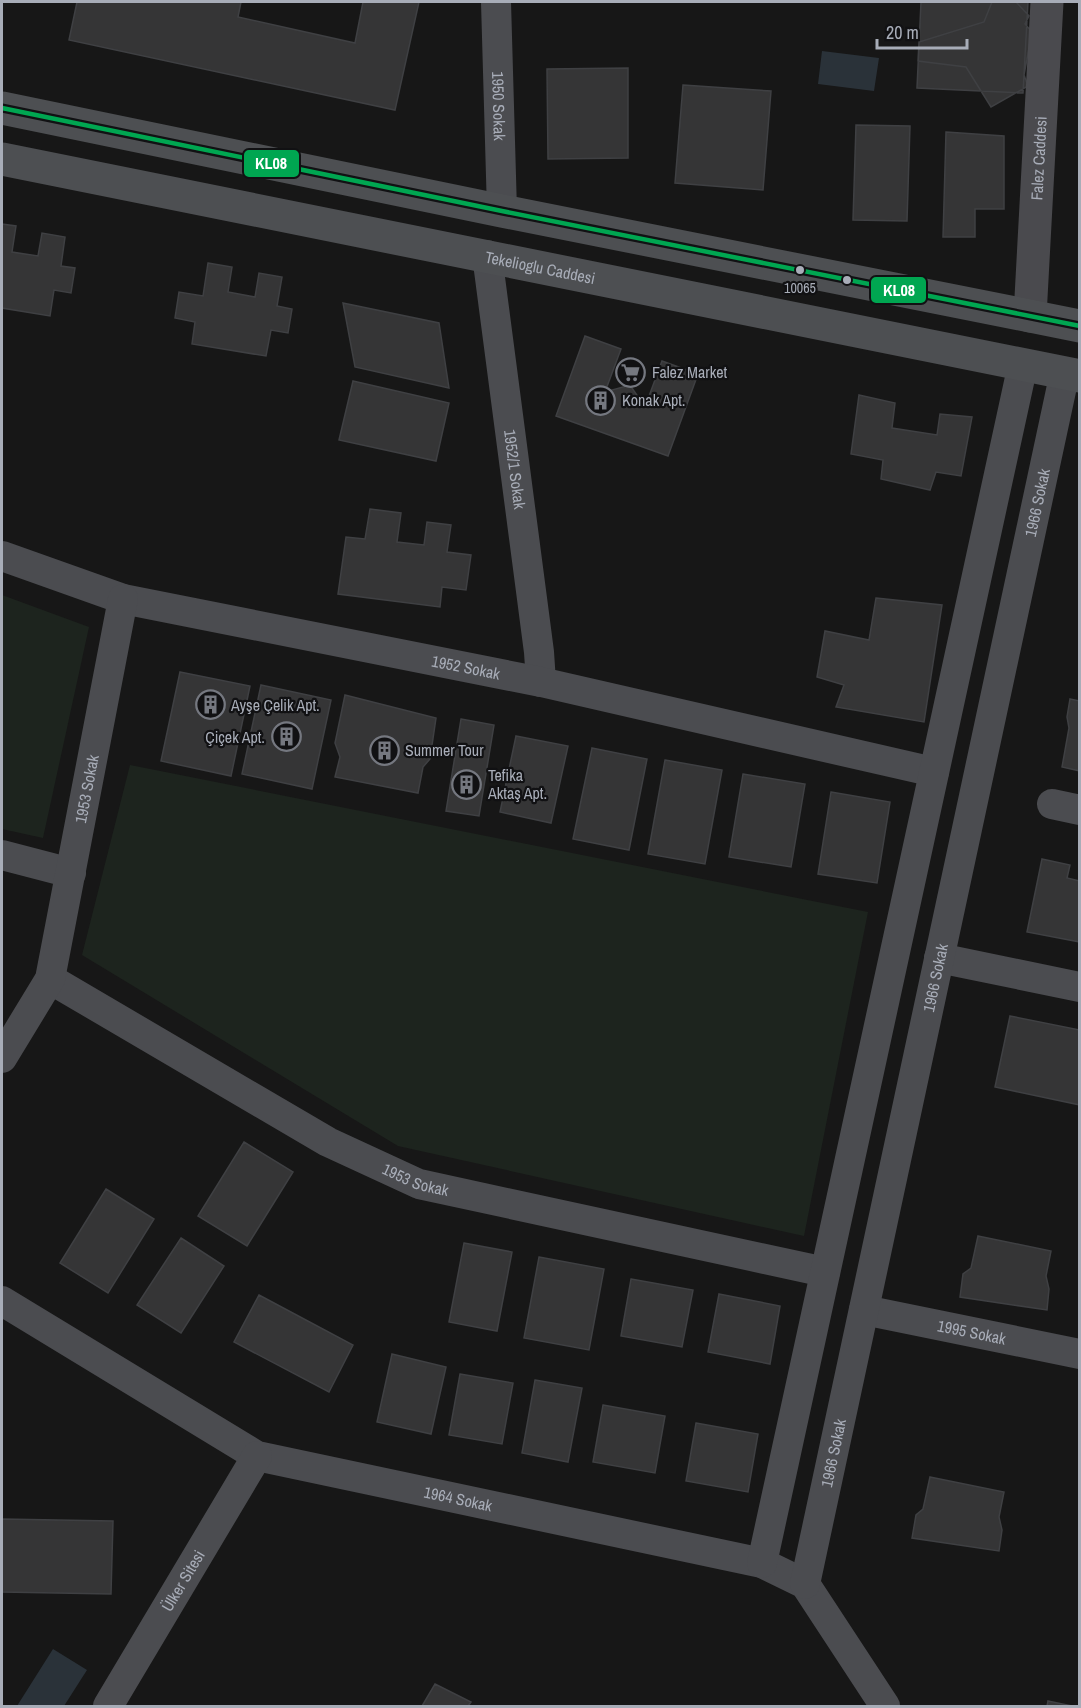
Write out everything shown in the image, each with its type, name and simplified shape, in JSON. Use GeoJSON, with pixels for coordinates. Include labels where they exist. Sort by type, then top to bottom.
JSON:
{"type":"FeatureCollection","features":[{"type":"Feature","properties":{"kind":"main road"},"geometry":{"type":"LineString","coordinates":[[2,108],[502,211],[1080,326]]}},
{"type":"Feature","properties":{"kind":"main road","name":"Tekelioglu Caddesi"},"geometry":{"type":"LineString","coordinates":[[2,159],[1072,374]]}},
{"type":"Feature","properties":{"kind":"street","name":"1950 Sokak"},"geometry":{"type":"LineString","coordinates":[[496,2],[502,211]]}},
{"type":"Feature","properties":{"kind":"street","name":"Falez Caddesi"},"geometry":{"type":"LineString","coordinates":[[1030,316],[1047,2]]}},
{"type":"Feature","properties":{"kind":"street","name":"1952/1 Sokak"},"geometry":{"type":"LineString","coordinates":[[487,255],[541,682]]}},
{"type":"Feature","properties":{"kind":"street"},"geometry":{"type":"LineString","coordinates":[[762,1563],[1023,364]]}},
{"type":"Feature","properties":{"kind":"street","name":"1966 Sokak"},"geometry":{"type":"LineString","coordinates":[[805,1584],[939,958],[1072,374]]}},
{"type":"Feature","properties":{"kind":"street","name":"1952 Sokak"},"geometry":{"type":"LineString","coordinates":[[2,556],[123,599],[541,682],[934,772]]}},
{"type":"Feature","properties":{"kind":"street","name":"1953 Sokak"},"geometry":{"type":"LineString","coordinates":[[2,1058],[50,979],[123,599]]}},
{"type":"Feature","properties":{"kind":"street"},"geometry":{"type":"LineString","coordinates":[[2,855],[71,873]]}},
{"type":"Feature","properties":{"kind":"street"},"geometry":{"type":"LineString","coordinates":[[939,958],[1080,987]]}},
{"type":"Feature","properties":{"kind":"street","name":"1953 Sokak"},"geometry":{"type":"LineString","coordinates":[[50,979],[328,1142],[419,1184],[825,1272]]}},
{"type":"Feature","properties":{"kind":"street","name":"1964 Sokak"},"geometry":{"type":"LineString","coordinates":[[2,1301],[257,1456],[762,1563],[805,1584]]}},
{"type":"Feature","properties":{"kind":"street","name":"1995 Sokak"},"geometry":{"type":"LineString","coordinates":[[864,1310],[1080,1354]]}},
{"type":"Feature","properties":{"kind":"street","name":"Ülker Sitesi"},"geometry":{"type":"LineString","coordinates":[[108,1707],[257,1456]]}},
{"type":"Feature","properties":{"kind":"street"},"geometry":{"type":"LineString","coordinates":[[805,1584],[885,1707]]}},
{"type":"Feature","properties":{"kind":"shaded area"},"geometry":{"type":"Polygon","coordinates":[[[822,51],[879,58],[874,91],[818,84],[822,51]]]}},
{"type":"Feature","properties":{"kind":"shaded area"},"geometry":{"type":"Polygon","coordinates":[[[2,595],[89,627],[43,838],[2,829],[2,595]]]}},
{"type":"Feature","properties":{"kind":"shaded area"},"geometry":{"type":"Polygon","coordinates":[[[130,765],[868,912],[804,1236],[398,1146],[82,955],[130,765]]]}},
{"type":"Feature","properties":{"kind":"shaded area"},"geometry":{"type":"Polygon","coordinates":[[[53,1649],[87,1670],[64,1706],[17,1706],[53,1649]]]}},
{"type":"Feature","properties":{"kind":"building"},"geometry":{"type":"Polygon","coordinates":[[[77,2],[241,2],[238,17],[355,43],[363,2],[419,2],[395,110],[69,40],[77,2]]]}},
{"type":"Feature","properties":{"kind":"building"},"geometry":{"type":"Polygon","coordinates":[[[921,2],[1028,2],[1023,93],[917,88],[921,2]]]}},
{"type":"Feature","properties":{"kind":"building"},"geometry":{"type":"Polygon","coordinates":[[[992,2],[1016,2],[1029,16],[1025,24],[1032,32],[1024,75],[1028,86],[991,107],[966,67],[918,61],[919,42],[984,22],[992,2]]]}},
{"type":"Feature","properties":{"kind":"building"},"geometry":{"type":"Polygon","coordinates":[[[628,68],[628,158],[548,159],[547,69],[628,68]]]}},
{"type":"Feature","properties":{"kind":"building"},"geometry":{"type":"Polygon","coordinates":[[[683,85],[771,91],[763,190],[675,183],[683,85]]]}},
{"type":"Feature","properties":{"kind":"building"},"geometry":{"type":"Polygon","coordinates":[[[856,125],[910,126],[907,221],[853,220],[856,125]]]}},
{"type":"Feature","properties":{"kind":"building"},"geometry":{"type":"Polygon","coordinates":[[[946,132],[1004,136],[1004,209],[975,209],[975,237],[943,237],[946,132]]]}},
{"type":"Feature","properties":{"kind":"building"},"geometry":{"type":"Polygon","coordinates":[[[2,224],[16,226],[12,252],[38,256],[42,233],[65,237],[61,266],[75,268],[71,293],[54,290],[50,316],[2,308],[2,224]]]}},
{"type":"Feature","properties":{"kind":"building"},"geometry":{"type":"Polygon","coordinates":[[[208,263],[232,267],[228,292],[255,297],[259,273],[282,277],[277,306],[292,309],[288,333],[271,330],[266,356],[192,344],[195,322],[175,318],[179,292],[203,296],[208,263]]]}},
{"type":"Feature","properties":{"kind":"building"},"geometry":{"type":"Polygon","coordinates":[[[343,303],[439,323],[449,388],[355,367],[343,303]]]}},
{"type":"Feature","properties":{"kind":"building","name":"Konak Apt."},"geometry":{"type":"Polygon","coordinates":[[[585,336],[621,349],[605,392],[630,385],[645,407],[662,361],[698,374],[668,456],[556,416],[585,336]]]}},
{"type":"Feature","properties":{"kind":"building"},"geometry":{"type":"Polygon","coordinates":[[[353,381],[449,403],[436,461],[339,440],[353,381]]]}},
{"type":"Feature","properties":{"kind":"building"},"geometry":{"type":"Polygon","coordinates":[[[859,395],[895,403],[892,428],[937,435],[940,414],[972,417],[961,476],[936,472],[930,490],[881,479],[883,460],[851,454],[859,395]]]}},
{"type":"Feature","properties":{"kind":"building"},"geometry":{"type":"Polygon","coordinates":[[[370,509],[401,513],[397,542],[424,545],[427,522],[451,525],[447,552],[471,555],[466,590],[442,587],[440,607],[338,594],[346,537],[365,539],[370,509]]]}},
{"type":"Feature","properties":{"kind":"building"},"geometry":{"type":"Polygon","coordinates":[[[876,598],[942,605],[924,722],[836,707],[844,685],[817,677],[825,631],[869,640],[876,598]]]}},
{"type":"Feature","properties":{"kind":"building","name":"Ayşe Çelik Apt."},"geometry":{"type":"Polygon","coordinates":[[[180,672],[250,686],[231,776],[161,761],[180,672]]]}},
{"type":"Feature","properties":{"kind":"building","name":"Çiçek Apt."},"geometry":{"type":"Polygon","coordinates":[[[261,685],[331,700],[312,789],[242,774],[261,685]]]}},
{"type":"Feature","properties":{"kind":"building","name":"Summer Tour"},"geometry":{"type":"Polygon","coordinates":[[[345,695],[436,718],[430,759],[423,767],[418,793],[335,777],[340,757],[335,743],[345,695]]]}},
{"type":"Feature","properties":{"kind":"building"},"geometry":{"type":"Polygon","coordinates":[[[1070,699],[1080,701],[1080,771],[1062,767],[1069,728],[1067,717],[1070,699]]]}},
{"type":"Feature","properties":{"kind":"building","name":"Tefika Aktaş Apt."},"geometry":{"type":"Polygon","coordinates":[[[461,719],[494,725],[479,816],[446,811],[461,719]]]}},
{"type":"Feature","properties":{"kind":"building"},"geometry":{"type":"Polygon","coordinates":[[[516,736],[568,746],[551,823],[500,812],[516,736]]]}},
{"type":"Feature","properties":{"kind":"building"},"geometry":{"type":"Polygon","coordinates":[[[592,748],[647,759],[629,850],[573,839],[592,748]]]}},
{"type":"Feature","properties":{"kind":"building"},"geometry":{"type":"Polygon","coordinates":[[[665,760],[722,770],[705,864],[648,854],[665,760]]]}},
{"type":"Feature","properties":{"kind":"building"},"geometry":{"type":"Polygon","coordinates":[[[743,774],[805,784],[791,867],[729,857],[743,774]]]}},
{"type":"Feature","properties":{"kind":"building"},"geometry":{"type":"Polygon","coordinates":[[[831,792],[890,802],[877,883],[818,874],[831,792]]]}},
{"type":"Feature","properties":{"kind":"building"},"geometry":{"type":"Polygon","coordinates":[[[1042,859],[1070,865],[1067,878],[1080,881],[1080,942],[1027,932],[1042,859]]]}},
{"type":"Feature","properties":{"kind":"building"},"geometry":{"type":"Polygon","coordinates":[[[1010,1016],[1080,1030],[1080,1105],[995,1087],[1010,1016]]]}},
{"type":"Feature","properties":{"kind":"building"},"geometry":{"type":"Polygon","coordinates":[[[244,1142],[293,1172],[247,1246],[198,1216],[244,1142]]]}},
{"type":"Feature","properties":{"kind":"building"},"geometry":{"type":"Polygon","coordinates":[[[106,1189],[154,1219],[108,1293],[60,1263],[106,1189]]]}},
{"type":"Feature","properties":{"kind":"building"},"geometry":{"type":"Polygon","coordinates":[[[978,1236],[1051,1251],[1046,1276],[1049,1289],[1047,1310],[960,1297],[963,1274],[971,1268],[978,1236]]]}},
{"type":"Feature","properties":{"kind":"building"},"geometry":{"type":"Polygon","coordinates":[[[181,1238],[224,1266],[181,1333],[137,1305],[181,1238]]]}},
{"type":"Feature","properties":{"kind":"building"},"geometry":{"type":"Polygon","coordinates":[[[464,1243],[512,1252],[497,1331],[449,1322],[464,1243]]]}},
{"type":"Feature","properties":{"kind":"building"},"geometry":{"type":"Polygon","coordinates":[[[539,1257],[604,1269],[589,1350],[524,1338],[539,1257]]]}},
{"type":"Feature","properties":{"kind":"building"},"geometry":{"type":"Polygon","coordinates":[[[631,1279],[693,1290],[682,1347],[621,1336],[631,1279]]]}},
{"type":"Feature","properties":{"kind":"building"},"geometry":{"type":"Polygon","coordinates":[[[719,1294],[780,1306],[770,1364],[708,1352],[719,1294]]]}},
{"type":"Feature","properties":{"kind":"building"},"geometry":{"type":"Polygon","coordinates":[[[259,1295],[353,1345],[329,1392],[234,1342],[259,1295]]]}},
{"type":"Feature","properties":{"kind":"building"},"geometry":{"type":"Polygon","coordinates":[[[392,1354],[446,1367],[431,1434],[377,1422],[392,1354]]]}},
{"type":"Feature","properties":{"kind":"building"},"geometry":{"type":"Polygon","coordinates":[[[460,1374],[513,1383],[502,1444],[449,1435],[460,1374]]]}},
{"type":"Feature","properties":{"kind":"building"},"geometry":{"type":"Polygon","coordinates":[[[535,1380],[582,1388],[568,1462],[522,1453],[535,1380]]]}},
{"type":"Feature","properties":{"kind":"building"},"geometry":{"type":"Polygon","coordinates":[[[603,1405],[665,1416],[655,1473],[593,1462],[603,1405]]]}},
{"type":"Feature","properties":{"kind":"building"},"geometry":{"type":"Polygon","coordinates":[[[696,1423],[758,1434],[748,1492],[686,1481],[696,1423]]]}},
{"type":"Feature","properties":{"kind":"building"},"geometry":{"type":"Polygon","coordinates":[[[930,1477],[1004,1492],[999,1517],[1002,1530],[999,1551],[912,1538],[916,1515],[923,1509],[930,1477]]]}},
{"type":"Feature","properties":{"kind":"building"},"geometry":{"type":"Polygon","coordinates":[[[2,1519],[113,1521],[111,1594],[2,1592],[2,1519]]]}},
{"type":"Feature","properties":{"kind":"building"},"geometry":{"type":"Polygon","coordinates":[[[435,1684],[471,1702],[468,1706],[422,1706],[435,1684]]]}},
{"type":"Feature","properties":{"kind":"building"},"geometry":{"type":"Polygon","coordinates":[[[1048,1701],[1072,1706],[1047,1706],[1048,1701]]]}},
{"type":"Feature","properties":{"kind":"transit line","name":"KL08"},"geometry":{"type":"LineString","coordinates":[[2,108],[502,211],[1080,326]]}},
{"type":"Feature","properties":{"kind":"place","name":"10065"},"geometry":{"type":"Point","coordinates":[800,270]}},
{"type":"Feature","properties":{"kind":"place","name":"Falez Market"},"geometry":{"type":"Point","coordinates":[631,372]}},
{"type":"Feature","properties":{"kind":"place","name":"Konak Apt."},"geometry":{"type":"Point","coordinates":[601,400]}},
{"type":"Feature","properties":{"kind":"place","name":"Ayşe Çelik Apt."},"geometry":{"type":"Point","coordinates":[210,705]}},
{"type":"Feature","properties":{"kind":"place","name":"Çiçek Apt."},"geometry":{"type":"Point","coordinates":[286,737]}},
{"type":"Feature","properties":{"kind":"place","name":"Summer Tour"},"geometry":{"type":"Point","coordinates":[384,750]}},
{"type":"Feature","properties":{"kind":"place","name":"Tefika Aktaş Apt."},"geometry":{"type":"Point","coordinates":[467,784]}}]}
